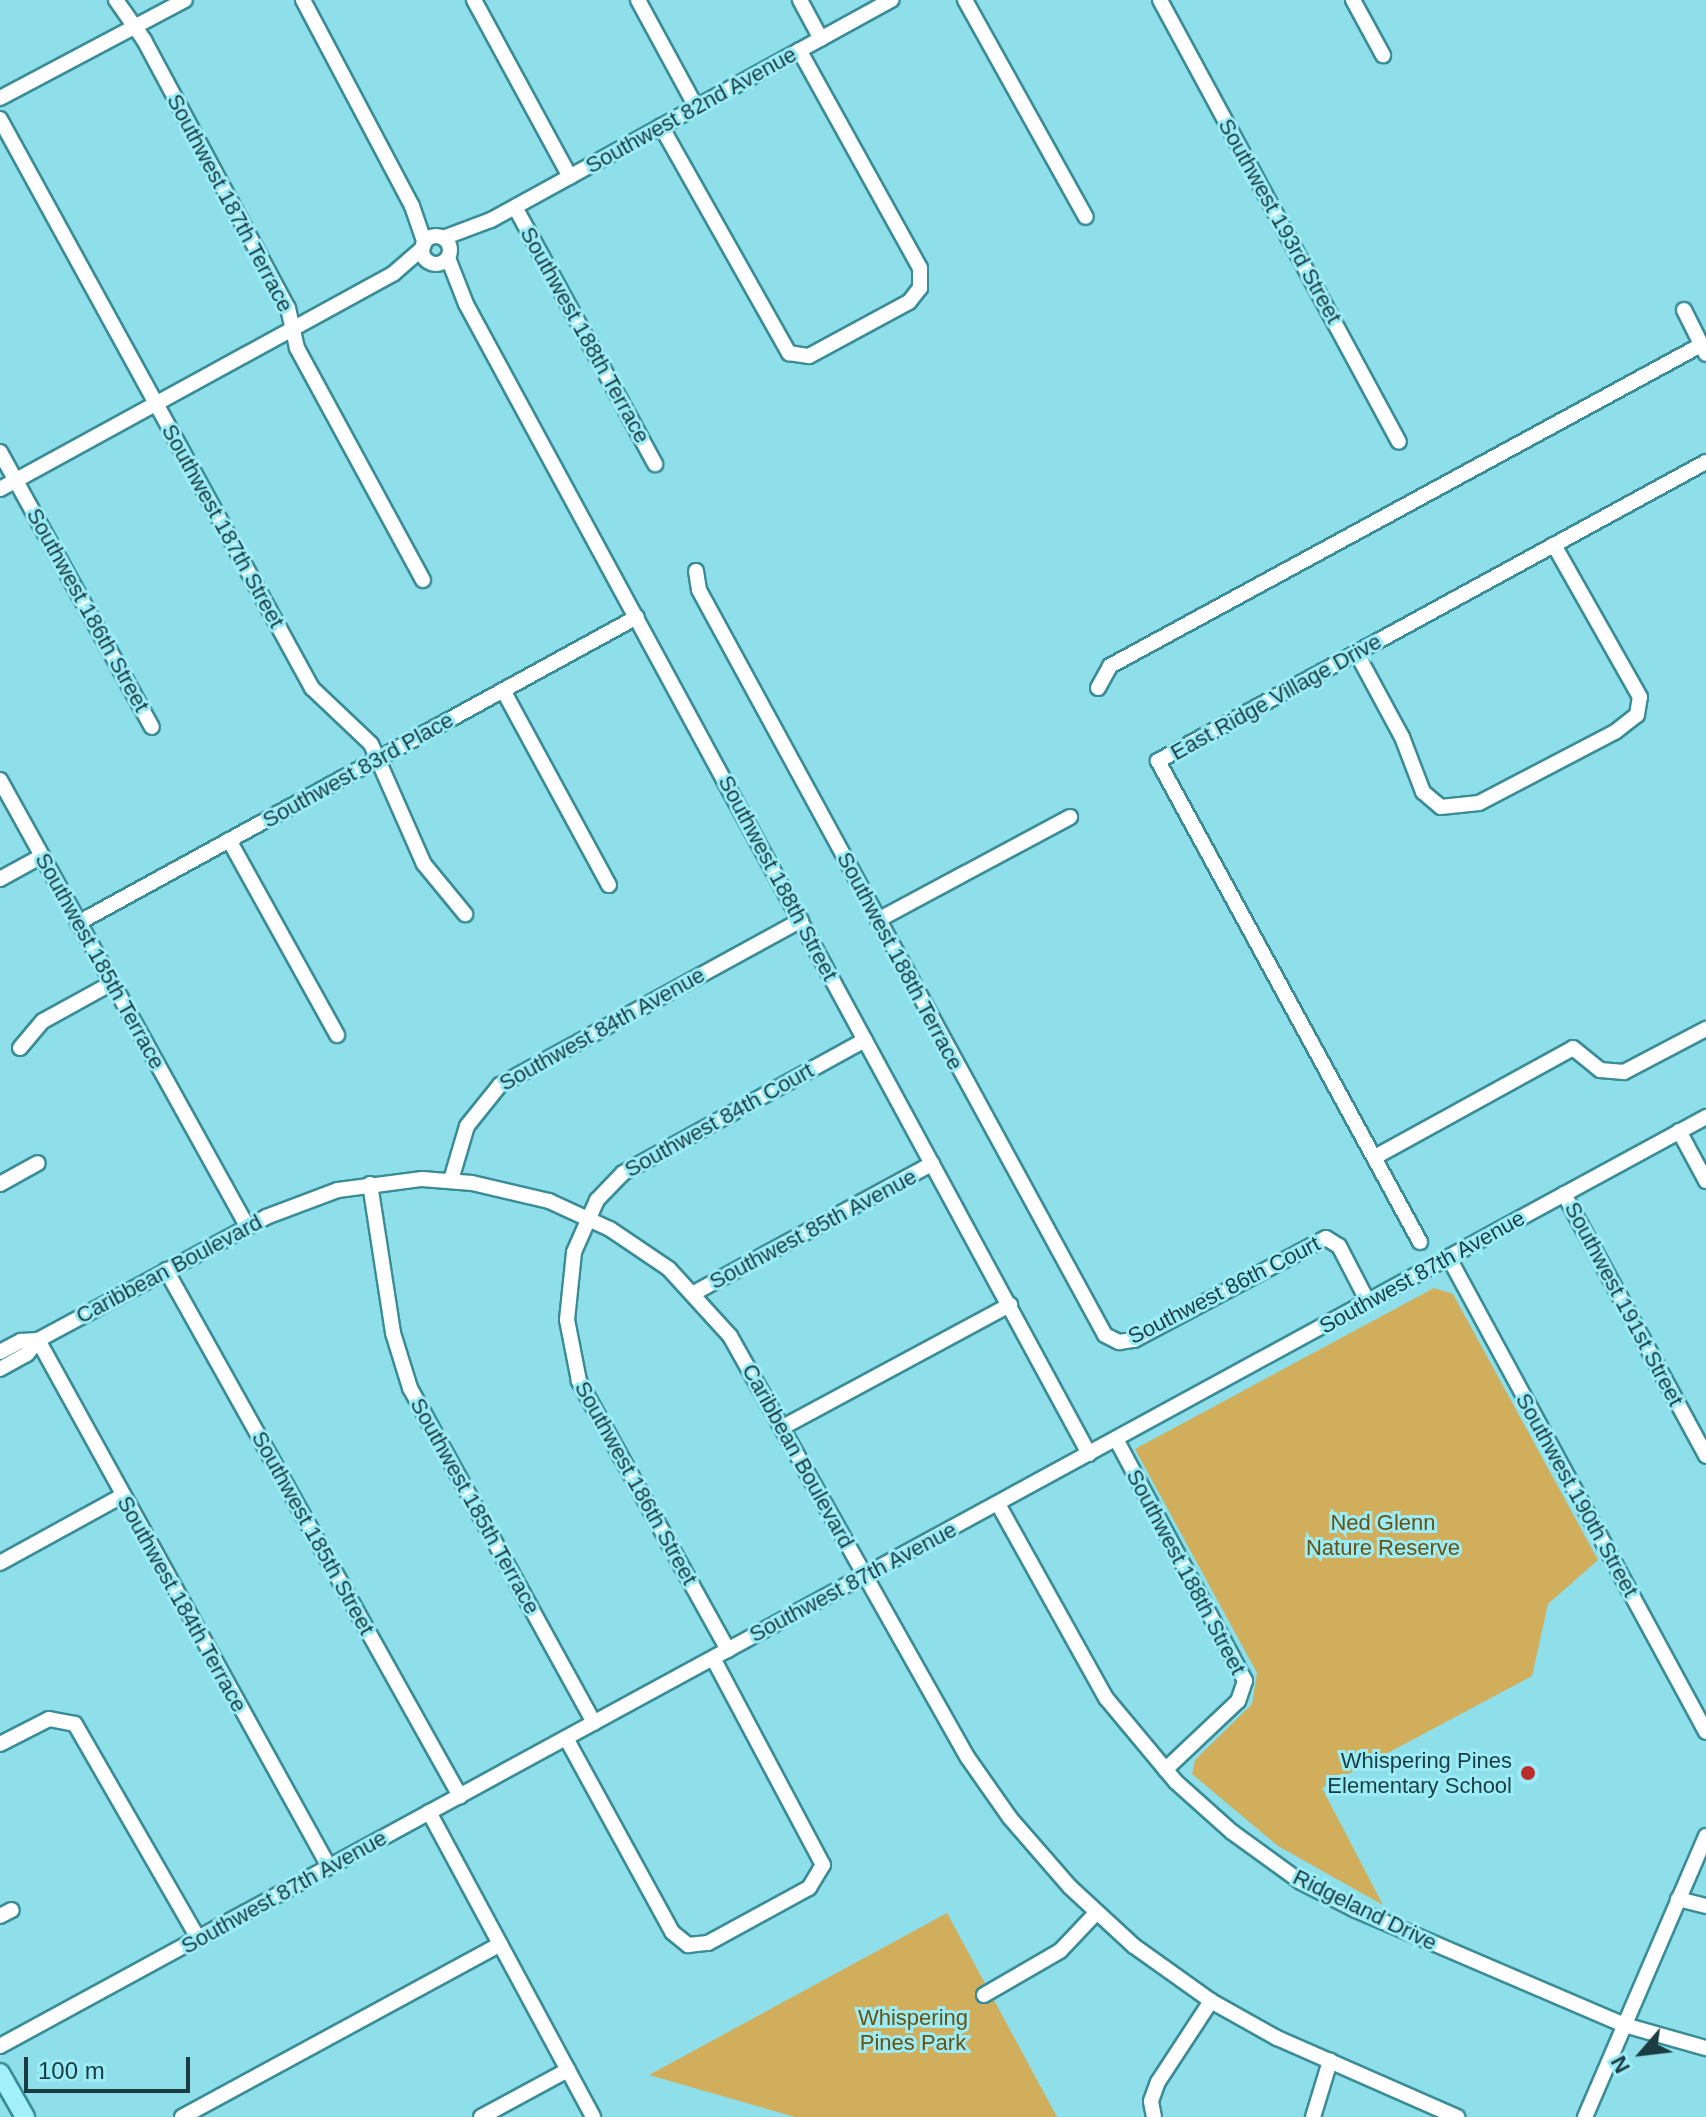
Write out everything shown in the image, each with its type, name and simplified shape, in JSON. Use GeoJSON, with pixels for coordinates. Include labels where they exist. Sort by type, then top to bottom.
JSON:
{"type":"FeatureCollection","features":[{"type":"Feature","properties":{"kind":"main road"},"geometry":{"type":"LineString","coordinates":[[0,2073],[25,2117]]}},
{"type":"Feature","properties":{"kind":"street","name":"Southwest 187th Terrace"},"geometry":{"type":"LineString","coordinates":[[116,0],[134,27],[288,308],[297,348],[423,580]]}},
{"type":"Feature","properties":{"kind":"street"},"geometry":{"type":"LineString","coordinates":[[0,98],[185,0]]}},
{"type":"Feature","properties":{"kind":"street","name":"Southwest 188th Street"},"geometry":{"type":"LineString","coordinates":[[303,0],[1089,1454]]}},
{"type":"Feature","properties":{"kind":"street"},"geometry":{"type":"LineString","coordinates":[[474,0],[570,177]]}},
{"type":"Feature","properties":{"kind":"street"},"geometry":{"type":"LineString","coordinates":[[638,0],[696,107]]}},
{"type":"Feature","properties":{"kind":"street"},"geometry":{"type":"LineString","coordinates":[[800,0],[821,39]]}},
{"type":"Feature","properties":{"kind":"street","name":"Southwest 82nd Avenue"},"geometry":{"type":"LineString","coordinates":[[0,489],[892,0]]}},
{"type":"Feature","properties":{"kind":"street"},"geometry":{"type":"LineString","coordinates":[[965,0],[1086,217]]}},
{"type":"Feature","properties":{"kind":"street","name":"Southwest 193rd Street"},"geometry":{"type":"LineString","coordinates":[[1160,0],[1399,442]]}},
{"type":"Feature","properties":{"kind":"street"},"geometry":{"type":"LineString","coordinates":[[1353,0],[1383,55]]}},
{"type":"Feature","properties":{"kind":"street"},"geometry":{"type":"LineString","coordinates":[[661,126],[779,341],[794,355],[813,354],[909,302],[920,288],[920,268],[799,50]]}},
{"type":"Feature","properties":{"kind":"street","name":"Southwest 187th Street"},"geometry":{"type":"LineString","coordinates":[[0,119],[312,688],[365,735],[380,758],[424,864],[465,914]]}},
{"type":"Feature","properties":{"kind":"street","name":"Southwest 188th Terrace"},"geometry":{"type":"LineString","coordinates":[[515,207],[655,464]]}},
{"type":"Feature","properties":{"kind":"street"},"geometry":{"type":"LineString","coordinates":[[1098,688],[1110,666],[1704,350],[1684,310]]}},
{"type":"Feature","properties":{"kind":"street","name":"Southwest 186th Street"},"geometry":{"type":"LineString","coordinates":[[0,452],[152,727]]}},
{"type":"Feature","properties":{"kind":"street","name":"East Ridge Village Drive"},"geometry":{"type":"LineString","coordinates":[[1420,1242],[1158,761],[1706,462]]}},
{"type":"Feature","properties":{"kind":"street"},"geometry":{"type":"LineString","coordinates":[[1356,652],[1432,803],[1451,809],[1479,803],[1621,729],[1638,712],[1634,684],[1554,545]]}},
{"type":"Feature","properties":{"kind":"street","name":"Southwest 188th Terrace"},"geometry":{"type":"LineString","coordinates":[[696,571],[699,590],[1099,1327],[1119,1342]]}},
{"type":"Feature","properties":{"kind":"street","name":"Southwest 83rd Place"},"geometry":{"type":"LineString","coordinates":[[78,923],[637,617]]}},
{"type":"Feature","properties":{"kind":"street"},"geometry":{"type":"LineString","coordinates":[[503,690],[609,885]]}},
{"type":"Feature","properties":{"kind":"street","name":"Southwest 185th Terrace"},"geometry":{"type":"LineString","coordinates":[[0,780],[247,1226]]}},
{"type":"Feature","properties":{"kind":"street"},"geometry":{"type":"LineString","coordinates":[[878,920],[1070,817]]}},
{"type":"Feature","properties":{"kind":"street"},"geometry":{"type":"LineString","coordinates":[[229,840],[337,1035]]}},
{"type":"Feature","properties":{"kind":"street"},"geometry":{"type":"LineString","coordinates":[[0,879],[42,856]]}},
{"type":"Feature","properties":{"kind":"street","name":"Southwest 84th Avenue"},"geometry":{"type":"LineString","coordinates":[[451,1180],[467,1126],[500,1085],[801,920]]}},
{"type":"Feature","properties":{"kind":"street"},"geometry":{"type":"LineString","coordinates":[[20,1048],[43,1021],[112,983]]}},
{"type":"Feature","properties":{"kind":"street"},"geometry":{"type":"LineString","coordinates":[[1375,1157],[1573,1048],[1600,1070],[1624,1072],[1706,1029]]}},
{"type":"Feature","properties":{"kind":"street","name":"Southwest 84th Court"},"geometry":{"type":"LineString","coordinates":[[588,1218],[602,1192],[623,1173],[865,1040]]}},
{"type":"Feature","properties":{"kind":"street","name":"Southwest 87th Avenue"},"geometry":{"type":"LineString","coordinates":[[0,2046],[1706,1117]]}},
{"type":"Feature","properties":{"kind":"street"},"geometry":{"type":"LineString","coordinates":[[1679,1131],[1706,1181]]}},
{"type":"Feature","properties":{"kind":"street"},"geometry":{"type":"LineString","coordinates":[[0,1184],[38,1163]]}},
{"type":"Feature","properties":{"kind":"street","name":"Southwest 85th Avenue"},"geometry":{"type":"LineString","coordinates":[[694,1293],[932,1164]]}},
{"type":"Feature","properties":{"kind":"street","name":"Caribbean Boulevard"},"geometry":{"type":"LineString","coordinates":[[0,1369],[27,1354],[38,1340],[166,1270],[247,1226],[315,1197],[370,1184],[451,1180],[521,1192],[588,1218],[654,1257],[694,1293],[740,1351],[986,1786],[1034,1847],[1096,1913],[1211,2001],[1330,2061],[1457,2117]]}},
{"type":"Feature","properties":{"kind":"street","name":"Southwest 185th Terrace"},"geometry":{"type":"LineString","coordinates":[[370,1184],[393,1333],[410,1388],[594,1723]]}},
{"type":"Feature","properties":{"kind":"street","name":"Southwest 191st Street"},"geometry":{"type":"LineString","coordinates":[[1564,1194],[1706,1456]]}},
{"type":"Feature","properties":{"kind":"street","name":"Southwest 186th Street"},"geometry":{"type":"LineString","coordinates":[[588,1218],[574,1252],[568,1286],[567,1329],[575,1370],[728,1650]]}},
{"type":"Feature","properties":{"kind":"street","name":"Southwest 86th Court"},"geometry":{"type":"LineString","coordinates":[[1119,1342],[1134,1340],[1329,1238],[1368,1302]]}},
{"type":"Feature","properties":{"kind":"street","name":"Southwest 190th Street"},"geometry":{"type":"LineString","coordinates":[[1449,1258],[1706,1732]]}},
{"type":"Feature","properties":{"kind":"street","name":"Southwest 185th Street"},"geometry":{"type":"LineString","coordinates":[[166,1270],[460,1796]]}},
{"type":"Feature","properties":{"kind":"street"},"geometry":{"type":"LineString","coordinates":[[783,1427],[1010,1305]]}},
{"type":"Feature","properties":{"kind":"street"},"geometry":{"type":"LineString","coordinates":[[0,1352],[21,1341],[38,1340]]}},
{"type":"Feature","properties":{"kind":"street","name":"Southwest 184th Terrace"},"geometry":{"type":"LineString","coordinates":[[38,1340],[329,1867]]}},
{"type":"Feature","properties":{"kind":"street","name":"Southwest 188th Street"},"geometry":{"type":"LineString","coordinates":[[1116,1439],[1245,1681],[1241,1698],[1165,1770]]}},
{"type":"Feature","properties":{"kind":"street"},"geometry":{"type":"LineString","coordinates":[[0,1563],[122,1496]]}},
{"type":"Feature","properties":{"kind":"street","name":"Ridgeland Drive"},"geometry":{"type":"LineString","coordinates":[[998,1504],[1098,1687],[1165,1770],[1232,1832],[1318,1891],[1624,2025],[1706,2048]]}},
{"type":"Feature","properties":{"kind":"street"},"geometry":{"type":"LineString","coordinates":[[566,1738],[672,1932],[688,1945],[721,1936],[809,1888],[822,1872],[819,1851],[713,1658]]}},
{"type":"Feature","properties":{"kind":"street"},"geometry":{"type":"LineString","coordinates":[[0,1744],[61,1718],[81,1730],[198,1938]]}},
{"type":"Feature","properties":{"kind":"street"},"geometry":{"type":"LineString","coordinates":[[429,1812],[593,2117]]}},
{"type":"Feature","properties":{"kind":"street"},"geometry":{"type":"LineString","coordinates":[[1585,2117],[1706,1836]]}},
{"type":"Feature","properties":{"kind":"street"},"geometry":{"type":"LineString","coordinates":[[1678,1899],[1706,1906]]}},
{"type":"Feature","properties":{"kind":"street"},"geometry":{"type":"LineString","coordinates":[[984,1995],[1060,1951],[1096,1913]]}},
{"type":"Feature","properties":{"kind":"street"},"geometry":{"type":"LineString","coordinates":[[182,2117],[500,1944]]}},
{"type":"Feature","properties":{"kind":"street"},"geometry":{"type":"LineString","coordinates":[[1154,2117],[1154,2092],[1211,2001]]}},
{"type":"Feature","properties":{"kind":"street"},"geometry":{"type":"LineString","coordinates":[[1313,2117],[1330,2061]]}},
{"type":"Feature","properties":{"kind":"street"},"geometry":{"type":"LineString","coordinates":[[481,2117],[568,2070]]}},
{"type":"Feature","properties":{"kind":"green space","name":"Ned Glenn Nature Reserve"},"geometry":{"type":"Polygon","coordinates":[[[1434,1288],[1453,1294],[1598,1560],[1548,1604],[1532,1676],[1322,1788],[1383,1905],[1278,1846],[1192,1774],[1195,1760],[1252,1704],[1257,1673],[1135,1449],[1434,1288]]]}},
{"type":"Feature","properties":{"kind":"green space","name":"Whispering Pines Park"},"geometry":{"type":"Polygon","coordinates":[[[947,1913],[1057,2117],[795,2117],[649,2075],[947,1913]]]}},
{"type":"Feature","properties":{"kind":"place","name":"Whispering Pines Elementary School"},"geometry":{"type":"Point","coordinates":[1528,1773]}}]}
